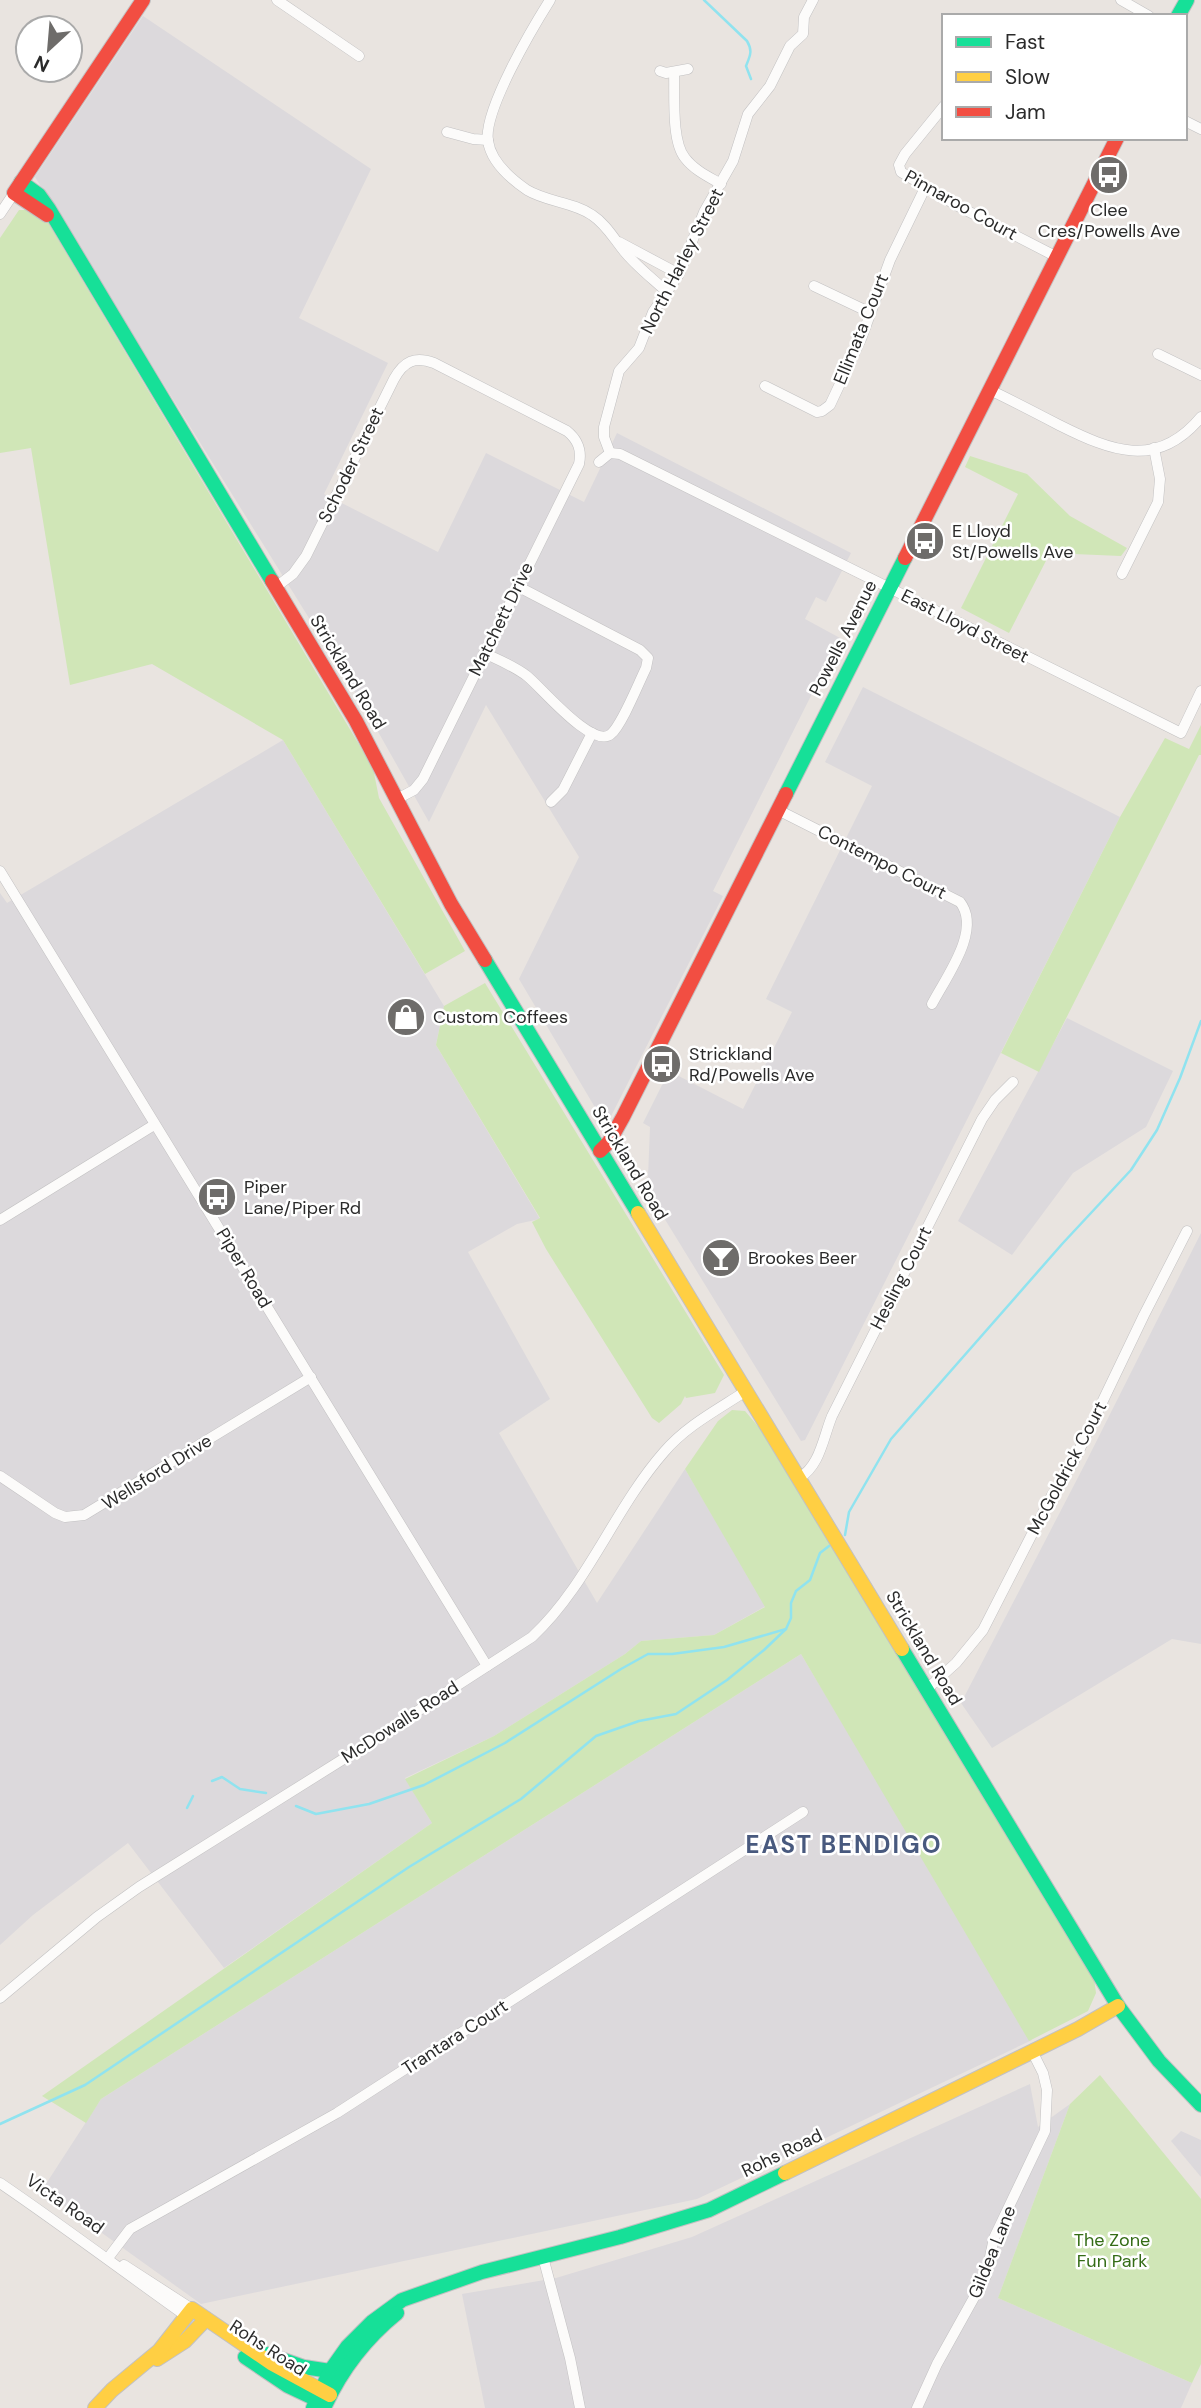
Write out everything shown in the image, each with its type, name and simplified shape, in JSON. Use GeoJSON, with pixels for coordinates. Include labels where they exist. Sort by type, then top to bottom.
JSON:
{"type":"FeatureCollection","features":[{"type":"Feature","properties":{"kind":"main road"},"geometry":{"type":"LineString","coordinates":[[18,188],[143,0]]}},
{"type":"Feature","properties":{"kind":"main road","name":"Powells Avenue"},"geometry":{"type":"LineString","coordinates":[[600,1151],[609,1142],[623,1117],[1115,140]]}},
{"type":"Feature","properties":{"kind":"main road","name":"Strickland Road"},"geometry":{"type":"LineString","coordinates":[[18,188],[56,222],[359,727],[451,904],[1118,2006],[1159,2062],[1201,2105]]}},
{"type":"Feature","properties":{"kind":"main road","name":"Rohs Road"},"geometry":{"type":"LineString","coordinates":[[321,2401],[330,2371],[358,2335],[387,2309],[417,2293],[654,2228],[709,2210],[1118,2006]]}},
{"type":"Feature","properties":{"kind":"main road","name":"Rohs Road"},"geometry":{"type":"LineString","coordinates":[[321,2401],[378,2330],[406,2306],[443,2284]]}},
{"type":"Feature","properties":{"kind":"main road","name":"Rohs Road"},"geometry":{"type":"LineString","coordinates":[[96,2408],[159,2351],[189,2312]]}},
{"type":"Feature","properties":{"kind":"main road","name":"Victa Road"},"geometry":{"type":"LineString","coordinates":[[189,2312],[204,2323]]}},
{"type":"Feature","properties":{"kind":"main road","name":"Rohs Road"},"geometry":{"type":"LineString","coordinates":[[134,2371],[178,2347],[204,2323]]}},
{"type":"Feature","properties":{"kind":"main road","name":"Rohs Road"},"geometry":{"type":"LineString","coordinates":[[204,2323],[269,2374],[321,2401]]}},
{"type":"Feature","properties":{"kind":"main road","name":"Rohs Road"},"geometry":{"type":"LineString","coordinates":[[204,2323],[289,2374],[321,2401]]}},
{"type":"Feature","properties":{"kind":"main road"},"geometry":{"type":"LineString","coordinates":[[241,2343],[304,2367],[330,2371]]}},
{"type":"Feature","properties":{"kind":"street"},"geometry":{"type":"LineString","coordinates":[[277,0],[359,56]]}},
{"type":"Feature","properties":{"kind":"street"},"geometry":{"type":"LineString","coordinates":[[550,0],[528,36],[492,113],[488,140],[500,165],[518,183],[540,197],[588,213],[616,239],[679,274]]}},
{"type":"Feature","properties":{"kind":"street","name":"North Harley Street"},"geometry":{"type":"LineString","coordinates":[[610,453],[604,437],[604,427],[615,382],[625,362],[639,348],[653,312],[679,274],[704,212],[733,161],[752,107],[771,86],[790,46],[803,34],[804,18],[813,0]]}},
{"type":"Feature","properties":{"kind":"street"},"geometry":{"type":"LineString","coordinates":[[1121,0],[1146,14]]}},
{"type":"Feature","properties":{"kind":"street"},"geometry":{"type":"LineString","coordinates":[[660,71],[688,69]]}},
{"type":"Feature","properties":{"kind":"street"},"geometry":{"type":"LineString","coordinates":[[674,72],[677,135],[681,153],[692,166],[721,184]]}},
{"type":"Feature","properties":{"kind":"street","name":"Pinnaroo Court"},"geometry":{"type":"LineString","coordinates":[[942,108],[905,154],[899,165],[901,172],[925,188],[1057,257]]}},
{"type":"Feature","properties":{"kind":"street"},"geometry":{"type":"LineString","coordinates":[[447,132],[488,140]]}},
{"type":"Feature","properties":{"kind":"street"},"geometry":{"type":"LineString","coordinates":[[0,214],[18,188]]}},
{"type":"Feature","properties":{"kind":"street","name":"Ellimata Court"},"geometry":{"type":"LineString","coordinates":[[765,386],[811,410],[821,411],[827,408],[861,339],[890,260],[925,188]]}},
{"type":"Feature","properties":{"kind":"street"},"geometry":{"type":"LineString","coordinates":[[616,239],[624,252],[667,292]]}},
{"type":"Feature","properties":{"kind":"street"},"geometry":{"type":"LineString","coordinates":[[814,286],[871,313]]}},
{"type":"Feature","properties":{"kind":"street"},"geometry":{"type":"LineString","coordinates":[[1157,354],[1201,375]]}},
{"type":"Feature","properties":{"kind":"street","name":"Schoder Street"},"geometry":{"type":"LineString","coordinates":[[276,587],[288,580],[306,556],[401,367],[415,359],[434,363],[567,431]]}},
{"type":"Feature","properties":{"kind":"street"},"geometry":{"type":"LineString","coordinates":[[990,390],[1104,446],[1125,451],[1154,449],[1182,435],[1201,417]]}},
{"type":"Feature","properties":{"kind":"street","name":"Matchett Drive"},"geometry":{"type":"LineString","coordinates":[[397,799],[414,790],[424,779],[579,464],[578,443],[567,431]]}},
{"type":"Feature","properties":{"kind":"street"},"geometry":{"type":"LineString","coordinates":[[1122,574],[1158,502],[1160,479],[1154,449]]}},
{"type":"Feature","properties":{"kind":"street"},"geometry":{"type":"LineString","coordinates":[[599,462],[610,453]]}},
{"type":"Feature","properties":{"kind":"street","name":"East Lloyd Street"},"geometry":{"type":"LineString","coordinates":[[610,453],[621,454],[1181,733],[1201,691]]}},
{"type":"Feature","properties":{"kind":"street"},"geometry":{"type":"LineString","coordinates":[[485,653],[524,674],[565,713],[592,733],[606,737],[614,731],[646,668],[648,658],[640,650],[517,586]]}},
{"type":"Feature","properties":{"kind":"street"},"geometry":{"type":"LineString","coordinates":[[551,802],[563,790],[592,733]]}},
{"type":"Feature","properties":{"kind":"street","name":"Contempo Court"},"geometry":{"type":"LineString","coordinates":[[778,810],[947,894],[964,908],[968,921],[966,935],[932,1004]]}},
{"type":"Feature","properties":{"kind":"street","name":"Piper Road"},"geometry":{"type":"LineString","coordinates":[[0,871],[487,1666]]}},
{"type":"Feature","properties":{"kind":"street","name":"Hesling Court"},"geometry":{"type":"LineString","coordinates":[[799,1478],[807,1473],[817,1458],[832,1416],[982,1119],[995,1100],[1013,1082]]}},
{"type":"Feature","properties":{"kind":"street"},"geometry":{"type":"LineString","coordinates":[[0,1220],[154,1125]]}},
{"type":"Feature","properties":{"kind":"street","name":"McGoldrick Court"},"geometry":{"type":"LineString","coordinates":[[927,1689],[956,1663],[983,1630],[1052,1495],[1073,1463],[1187,1231]]}},
{"type":"Feature","properties":{"kind":"street","name":"Wellsford Drive"},"geometry":{"type":"LineString","coordinates":[[0,1476],[55,1513],[65,1517],[84,1516],[311,1377]]}},
{"type":"Feature","properties":{"kind":"street","name":"McDowalls Road"},"geometry":{"type":"LineString","coordinates":[[0,1998],[97,1917],[139,1886],[345,1759],[522,1644],[551,1618],[665,1451],[695,1424],[746,1391]]}},
{"type":"Feature","properties":{"kind":"street","name":"Trantara Court"},"geometry":{"type":"LineString","coordinates":[[108,2258],[130,2229],[337,2113],[803,1812]]}},
{"type":"Feature","properties":{"kind":"street","name":"Gildea Lane"},"geometry":{"type":"LineString","coordinates":[[916,2408],[986,2276],[994,2238],[1045,2131],[1047,2090],[1044,2073],[1032,2051]]}},
{"type":"Feature","properties":{"kind":"street","name":"Victa Road"},"geometry":{"type":"LineString","coordinates":[[0,2183],[108,2258],[126,2274],[189,2312]]}},
{"type":"Feature","properties":{"kind":"street"},"geometry":{"type":"LineString","coordinates":[[543,2258],[570,2358],[580,2408]]}},
{"type":"Feature","properties":{"kind":"shaded area"},"geometry":{"type":"Polygon","coordinates":[[[143,16],[371,169],[299,318],[388,363],[324,494],[438,552],[486,453],[584,502],[617,433],[851,553],[826,602],[816,597],[805,619],[840,638],[713,891],[723,896],[606,1126],[519,979],[579,857],[486,705],[429,822],[363,705],[35,177],[143,16]]]}},
{"type":"Feature","properties":{"kind":"shaded area"},"geometry":{"type":"Polygon","coordinates":[[[863,687],[1120,817],[805,1440],[801,1441],[642,1182],[648,1177],[650,1127],[643,1123],[669,1071],[743,1109],[792,1012],[766,999],[872,786],[825,762],[863,687]]]}},
{"type":"Feature","properties":{"kind":"shaded area"},"geometry":{"type":"Polygon","coordinates":[[[283,740],[444,1006],[436,1045],[540,1219],[517,1224],[468,1252],[550,1399],[499,1433],[597,1603],[685,1469],[766,1606],[714,1635],[641,1641],[625,1654],[494,1736],[405,1778],[432,1823],[224,1968],[128,1843],[33,1915],[0,1945],[0,893],[7,903],[283,740]]]}},
{"type":"Feature","properties":{"kind":"shaded area"},"geometry":{"type":"Polygon","coordinates":[[[1067,1018],[1173,1071],[1146,1127],[1073,1173],[1012,1255],[958,1221],[1067,1018]]]}},
{"type":"Feature","properties":{"kind":"shaded area"},"geometry":{"type":"Polygon","coordinates":[[[1201,1233],[1201,1644],[1172,1639],[992,1748],[961,1703],[1201,1233]]]}},
{"type":"Feature","properties":{"kind":"shaded area"},"geometry":{"type":"Polygon","coordinates":[[[801,1654],[1032,2040],[697,2199],[201,2304],[42,2190],[101,2099],[801,1654]]]}},
{"type":"Feature","properties":{"kind":"shaded area"},"geometry":{"type":"Polygon","coordinates":[[[1030,2084],[1038,2127],[1070,2104],[998,2298],[1192,2383],[1181,2408],[485,2408],[462,2294],[556,2278],[692,2237],[1030,2084]]]}},
{"type":"Feature","properties":{"kind":"shaded area"},"geometry":{"type":"Polygon","coordinates":[[[1181,2131],[1201,2140],[1201,2177],[1171,2141],[1181,2131]]]}},
{"type":"Feature","properties":{"kind":"green space"},"geometry":{"type":"Polygon","coordinates":[[[19,210],[31,210],[47,221],[373,768],[379,798],[465,951],[425,974],[283,740],[152,664],[70,685],[31,448],[0,453],[0,238],[19,210]]]}},
{"type":"Feature","properties":{"kind":"green space"},"geometry":{"type":"Polygon","coordinates":[[[970,456],[1027,474],[1070,516],[1127,548],[1121,556],[1050,553],[1009,633],[961,608],[1018,494],[965,467],[970,456]]]}},
{"type":"Feature","properties":{"kind":"green space"},"geometry":{"type":"Polygon","coordinates":[[[1201,725],[1201,755],[1039,1072],[1001,1053],[1120,817],[1165,738],[1189,749],[1201,725]]]}},
{"type":"Feature","properties":{"kind":"green space"},"geometry":{"type":"Polygon","coordinates":[[[485,983],[724,1375],[715,1393],[685,1396],[681,1404],[659,1423],[652,1418],[546,1249],[532,1222],[540,1218],[436,1045],[444,1006],[485,983]]]}},
{"type":"Feature","properties":{"kind":"green space"},"geometry":{"type":"Polygon","coordinates":[[[732,1410],[745,1411],[769,1439],[1094,1978],[1096,1993],[1088,2011],[1029,2041],[801,1654],[101,2099],[86,2123],[42,2096],[432,1823],[405,1779],[494,1736],[625,1654],[641,1641],[714,1635],[765,1607],[685,1469],[718,1421],[732,1410]]]}},
{"type":"Feature","properties":{"kind":"green space","name":"The Zone Fun Park"},"geometry":{"type":"Polygon","coordinates":[[[1100,2075],[1201,2199],[1201,2364],[1192,2383],[998,2298],[1070,2104],[1100,2075]]]}},
{"type":"Feature","properties":{"kind":"waterway"},"geometry":{"type":"LineString","coordinates":[[704,0],[747,41],[750,56],[746,66],[751,79]]}},
{"type":"Feature","properties":{"kind":"waterway"},"geometry":{"type":"LineString","coordinates":[[845,1535],[849,1512],[891,1439],[1063,1243],[1131,1170],[1157,1130],[1201,1021]]}},
{"type":"Feature","properties":{"kind":"waterway"},"geometry":{"type":"LineString","coordinates":[[296,1806],[316,1814],[369,1804],[424,1785],[505,1743],[648,1654],[672,1654],[724,1647],[786,1629],[796,1591],[810,1580],[820,1553],[829,1546]]}},
{"type":"Feature","properties":{"kind":"waterway"},"geometry":{"type":"LineString","coordinates":[[0,2124],[85,2085],[409,1867],[521,1799],[596,1736],[639,1721],[676,1714],[727,1680],[786,1629]]}},
{"type":"Feature","properties":{"kind":"waterway"},"geometry":{"type":"LineString","coordinates":[[212,1781],[222,1777],[240,1789],[266,1793]]}},
{"type":"Feature","properties":{"kind":"waterway"},"geometry":{"type":"LineString","coordinates":[[187,1808],[193,1796]]}},
{"type":"Feature","properties":{"kind":"traffic: fast"},"geometry":{"type":"LineString","coordinates":[[1179,14],[1187,0]]}},
{"type":"Feature","properties":{"kind":"traffic: fast"},"geometry":{"type":"LineString","coordinates":[[21,182],[39,195],[49,209],[272,581]]}},
{"type":"Feature","properties":{"kind":"traffic: fast"},"geometry":{"type":"LineString","coordinates":[[786,794],[905,558]]}},
{"type":"Feature","properties":{"kind":"traffic: fast"},"geometry":{"type":"LineString","coordinates":[[485,960],[638,1213]]}},
{"type":"Feature","properties":{"kind":"traffic: fast"},"geometry":{"type":"LineString","coordinates":[[902,1649],[1118,2006],[1159,2061],[1201,2105]]}},
{"type":"Feature","properties":{"kind":"traffic: fast"},"geometry":{"type":"LineString","coordinates":[[313,2408],[330,2371],[347,2347],[372,2322],[402,2300],[482,2272],[620,2237],[709,2210],[785,2173]]}},
{"type":"Feature","properties":{"kind":"traffic: fast"},"geometry":{"type":"LineString","coordinates":[[324,2408],[355,2356],[374,2333],[397,2313]]}},
{"type":"Feature","properties":{"kind":"traffic: fast"},"geometry":{"type":"LineString","coordinates":[[267,2354],[304,2367],[330,2371]]}},
{"type":"Feature","properties":{"kind":"traffic: fast"},"geometry":{"type":"LineString","coordinates":[[245,2357],[288,2386],[324,2403]]}},
{"type":"Feature","properties":{"kind":"traffic: slow"},"geometry":{"type":"LineString","coordinates":[[638,1213],[902,1649]]}},
{"type":"Feature","properties":{"kind":"traffic: slow"},"geometry":{"type":"LineString","coordinates":[[785,2173],[1078,2029],[1118,2006]]}},
{"type":"Feature","properties":{"kind":"traffic: slow"},"geometry":{"type":"LineString","coordinates":[[95,2408],[112,2390],[159,2351],[192,2309],[271,2363],[330,2395]]}},
{"type":"Feature","properties":{"kind":"traffic: slow"},"geometry":{"type":"LineString","coordinates":[[157,2359],[185,2341],[206,2319]]}},
{"type":"Feature","properties":{"kind":"traffic: jam"},"geometry":{"type":"LineString","coordinates":[[47,215],[14,193],[143,0]]}},
{"type":"Feature","properties":{"kind":"traffic: jam"},"geometry":{"type":"LineString","coordinates":[[905,558],[1116,140]]}},
{"type":"Feature","properties":{"kind":"traffic: jam"},"geometry":{"type":"LineString","coordinates":[[272,581],[356,721],[451,904],[485,960]]}},
{"type":"Feature","properties":{"kind":"traffic: jam"},"geometry":{"type":"LineString","coordinates":[[600,1151],[609,1142],[623,1117],[786,794]]}},
{"type":"Feature","properties":{"kind":"place","name":"Clee Cres/Powells Ave"},"geometry":{"type":"Point","coordinates":[1109,175]}},
{"type":"Feature","properties":{"kind":"place","name":"E Lloyd St/Powells Ave"},"geometry":{"type":"Point","coordinates":[925,541]}},
{"type":"Feature","properties":{"kind":"place","name":"Custom Coffees"},"geometry":{"type":"Point","coordinates":[406,1017]}},
{"type":"Feature","properties":{"kind":"place","name":"Strickland Rd/Powells Ave"},"geometry":{"type":"Point","coordinates":[662,1064]}},
{"type":"Feature","properties":{"kind":"place","name":"Piper Lane/Piper Rd"},"geometry":{"type":"Point","coordinates":[217,1197]}},
{"type":"Feature","properties":{"kind":"place","name":"Brookes Beer"},"geometry":{"type":"Point","coordinates":[721,1258]}},
{"type":"Feature","properties":{"kind":"district","name":"EAST BENDIGO"},"geometry":{"type":"Point","coordinates":[844,1844]}}]}
